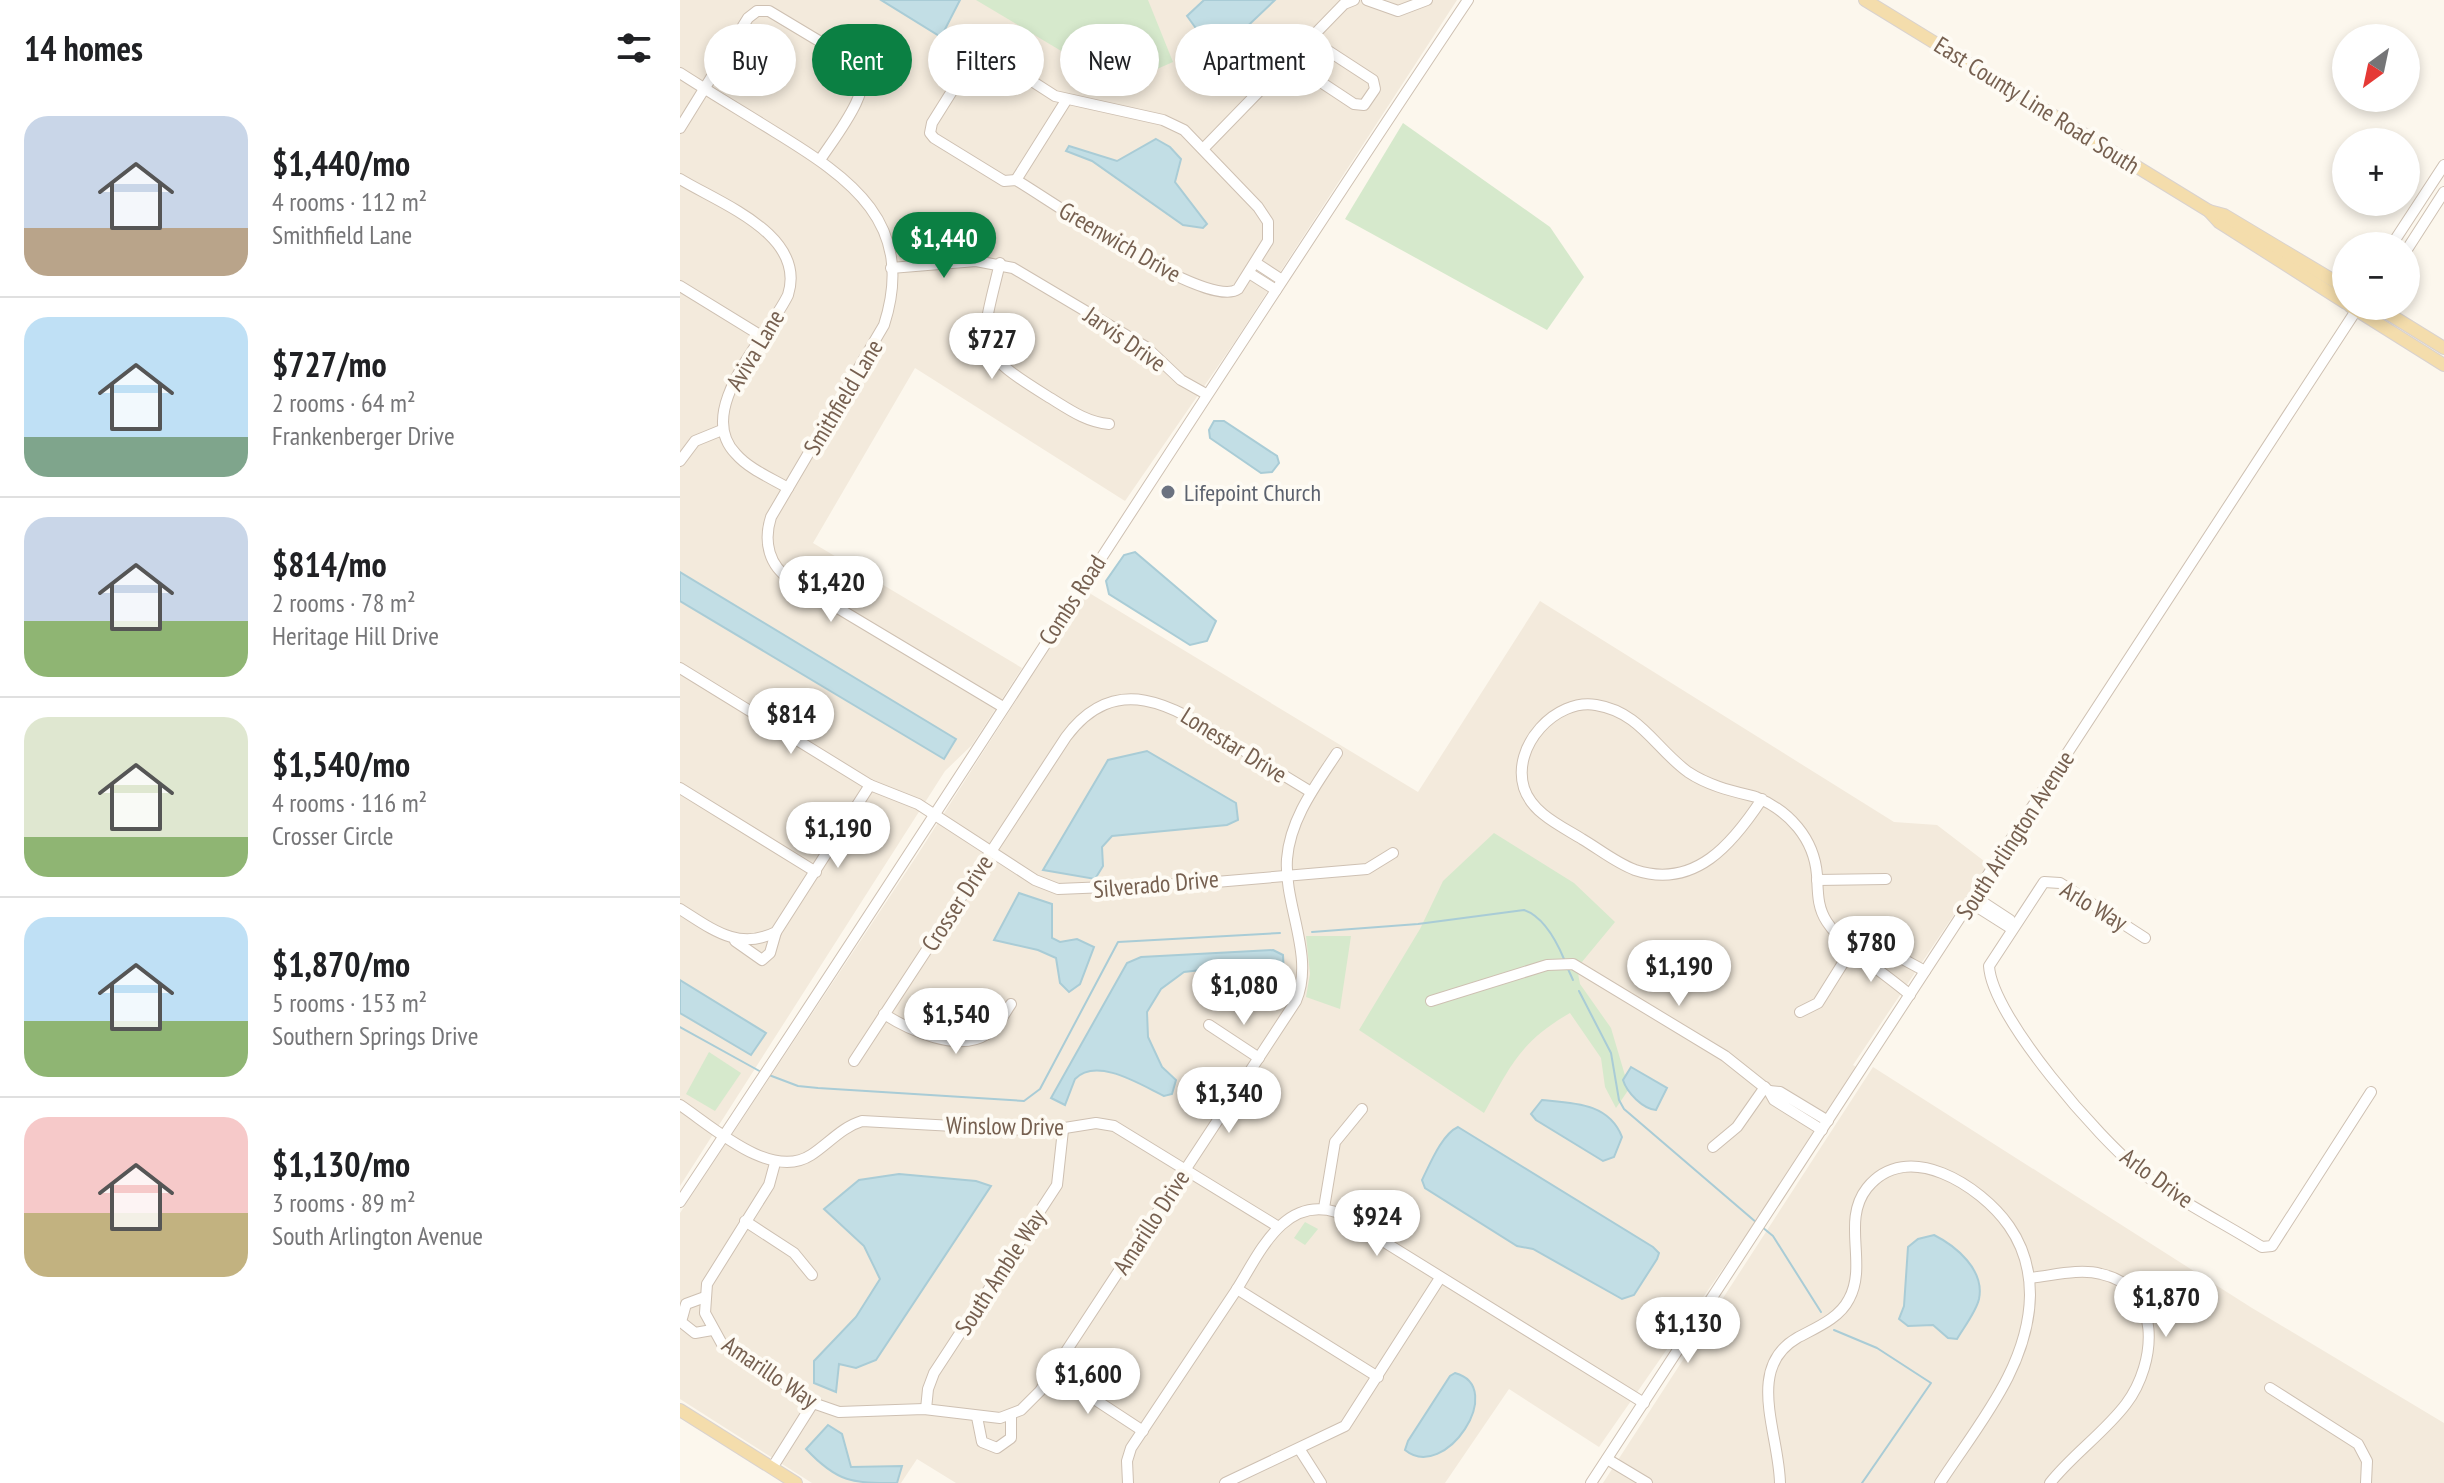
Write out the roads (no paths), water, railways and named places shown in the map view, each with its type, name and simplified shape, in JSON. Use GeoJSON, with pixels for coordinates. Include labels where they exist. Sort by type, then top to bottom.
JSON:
{"type":"FeatureCollection","features":[{"type":"Feature","properties":{"kind":"main road","name":"East County Line Road South"},"geometry":{"type":"LineString","coordinates":[[1865,0],[2209,211],[2219,222],[2332,293]]}},
{"type":"Feature","properties":{"kind":"main road","name":"East County Line Road South"},"geometry":{"type":"LineString","coordinates":[[2209,211],[2224,215],[2332,280]]}},
{"type":"Feature","properties":{"kind":"main road","name":"East County Line Road South"},"geometry":{"type":"LineString","coordinates":[[2375,320],[2444,365]]}},
{"type":"Feature","properties":{"kind":"main road"},"geometry":{"type":"LineString","coordinates":[[2399,320],[2444,348]]}},
{"type":"Feature","properties":{"kind":"main road"},"geometry":{"type":"LineString","coordinates":[[680,1410],[796,1483]]}},
{"type":"Feature","properties":{"kind":"street"},"geometry":{"type":"LineString","coordinates":[[1325,24],[1344,4],[1354,0]]}},
{"type":"Feature","properties":{"kind":"street"},"geometry":{"type":"LineString","coordinates":[[1367,0],[1398,11],[1427,0]]}},
{"type":"Feature","properties":{"kind":"street","name":"Combs Road"},"geometry":{"type":"LineString","coordinates":[[680,1202],[936,815],[1206,394],[1468,0]]}},
{"type":"Feature","properties":{"kind":"street"},"geometry":{"type":"LineString","coordinates":[[744,24],[757,11],[774,13],[792,24]]}},
{"type":"Feature","properties":{"kind":"street"},"geometry":{"type":"LineString","coordinates":[[796,26],[856,63],[865,75],[864,89],[820,160]]}},
{"type":"Feature","properties":{"kind":"street","name":"Greenwich Drive"},"geometry":{"type":"LineString","coordinates":[[1067,99],[1055,96],[988,52],[979,52],[972,58],[932,123],[930,133],[1002,180],[1016,180],[1171,276],[1226,294],[1238,289],[1252,268]]}},
{"type":"Feature","properties":{"kind":"street"},"geometry":{"type":"LineString","coordinates":[[1334,55],[1373,80],[1375,89],[1364,105],[1354,104],[1334,91]]}},
{"type":"Feature","properties":{"kind":"street","name":"Smithfield Lane"},"geometry":{"type":"LineString","coordinates":[[680,73],[704,88]]}},
{"type":"Feature","properties":{"kind":"street"},"geometry":{"type":"LineString","coordinates":[[680,128],[704,88]]}},
{"type":"Feature","properties":{"kind":"street","name":"Smithfield Lane"},"geometry":{"type":"LineString","coordinates":[[717,96],[844,176],[869,204],[885,238],[891,268],[890,304],[881,334],[773,513],[767,533],[769,553],[778,569],[791,580],[1003,707]]}},
{"type":"Feature","properties":{"kind":"street"},"geometry":{"type":"LineString","coordinates":[[1203,149],[1255,96]]}},
{"type":"Feature","properties":{"kind":"street"},"geometry":{"type":"LineString","coordinates":[[1016,180],[1067,99],[1174,123],[1203,149],[1258,207],[1268,222],[1268,241],[1252,268],[1279,285]]}},
{"type":"Feature","properties":{"kind":"street"},"geometry":{"type":"LineString","coordinates":[[2400,232],[2444,165]]}},
{"type":"Feature","properties":{"kind":"street","name":"Aviva Lane"},"geometry":{"type":"LineString","coordinates":[[680,179],[775,238],[787,254],[792,275],[788,295],[726,398],[722,430]]}},
{"type":"Feature","properties":{"kind":"street"},"geometry":{"type":"LineString","coordinates":[[2418,232],[2444,192]]}},
{"type":"Feature","properties":{"kind":"street"},"geometry":{"type":"LineString","coordinates":[[891,268],[976,261],[1000,263],[985,325],[986,342],[994,359],[1010,373],[1080,417],[1109,424]]}},
{"type":"Feature","properties":{"kind":"street","name":"Jarvis Drive"},"geometry":{"type":"LineString","coordinates":[[1000,263],[1027,274],[1146,347],[1181,380],[1206,394]]}},
{"type":"Feature","properties":{"kind":"street"},"geometry":{"type":"LineString","coordinates":[[680,286],[763,337]]}},
{"type":"Feature","properties":{"kind":"street","name":"South Arlington Avenue"},"geometry":{"type":"LineString","coordinates":[[1591,1483],[1973,900],[2344,320]]}},
{"type":"Feature","properties":{"kind":"street"},"geometry":{"type":"LineString","coordinates":[[680,461],[695,441],[722,430],[737,456],[788,488]]}},
{"type":"Feature","properties":{"kind":"street","name":"Silverado Drive"},"geometry":{"type":"LineString","coordinates":[[680,668],[870,785],[936,815],[1035,880],[1069,891],[1367,869],[1393,853]]}},
{"type":"Feature","properties":{"kind":"street","name":"Lonestar Drive"},"geometry":{"type":"LineString","coordinates":[[1034,787],[1074,728],[1103,707],[1142,699],[1171,706],[1311,792]]}},
{"type":"Feature","properties":{"kind":"street"},"geometry":{"type":"LineString","coordinates":[[1762,799],[1739,833],[1710,860],[1674,873],[1649,873],[1619,862],[1543,813],[1532,804],[1523,785],[1523,774],[1531,739],[1562,709],[1580,704],[1596,705],[1629,716],[1687,771],[1702,780],[1762,799],[1787,814],[1814,855],[1817,898],[1828,924],[1910,995]]}},
{"type":"Feature","properties":{"kind":"street","name":"Amarillo Drive"},"geometry":{"type":"LineString","coordinates":[[977,1417],[980,1439],[989,1447],[997,1448],[1010,1439],[1011,1415],[1033,1400],[1053,1372],[1293,1007],[1301,985],[1302,960],[1287,874],[1291,838],[1311,792],[1337,753]]}},
{"type":"Feature","properties":{"kind":"street"},"geometry":{"type":"LineString","coordinates":[[680,909],[762,960],[770,953],[776,932],[870,785]]}},
{"type":"Feature","properties":{"kind":"street","name":"Crosser Drive"},"geometry":{"type":"LineString","coordinates":[[854,1061],[1034,787]]}},
{"type":"Feature","properties":{"kind":"street"},"geometry":{"type":"LineString","coordinates":[[680,788],[816,872]]}},
{"type":"Feature","properties":{"kind":"street"},"geometry":{"type":"LineString","coordinates":[[1817,880],[1886,879]]}},
{"type":"Feature","properties":{"kind":"street","name":"Arlo Way"},"geometry":{"type":"LineString","coordinates":[[2013,926],[2039,886],[2051,880],[2145,938]]}},
{"type":"Feature","properties":{"kind":"street"},"geometry":{"type":"LineString","coordinates":[[1973,900],[2013,926]]}},
{"type":"Feature","properties":{"kind":"street","name":"Arlo Drive"},"geometry":{"type":"LineString","coordinates":[[2013,926],[1993,958],[1990,977],[2005,1012],[2022,1038],[2097,1128],[2142,1173],[2262,1247],[2272,1246],[2371,1092]]}},
{"type":"Feature","properties":{"kind":"street"},"geometry":{"type":"LineString","coordinates":[[735,941],[764,938],[776,932]]}},
{"type":"Feature","properties":{"kind":"street"},"geometry":{"type":"LineString","coordinates":[[1853,947],[1886,950],[1925,971]]}},
{"type":"Feature","properties":{"kind":"street"},"geometry":{"type":"LineString","coordinates":[[1800,1012],[1818,1003],[1853,947]]}},
{"type":"Feature","properties":{"kind":"street"},"geometry":{"type":"LineString","coordinates":[[1431,1001],[1566,964],[1725,1056],[1767,1089],[1780,1092],[1825,1126]]}},
{"type":"Feature","properties":{"kind":"street"},"geometry":{"type":"LineString","coordinates":[[884,1014],[921,1036],[968,1039],[990,1033],[1011,1004]]}},
{"type":"Feature","properties":{"kind":"street"},"geometry":{"type":"LineString","coordinates":[[1209,1025],[1259,1058]]}},
{"type":"Feature","properties":{"kind":"street"},"geometry":{"type":"LineString","coordinates":[[1713,1147],[1729,1136],[1767,1089]]}},
{"type":"Feature","properties":{"kind":"street"},"geometry":{"type":"LineString","coordinates":[[680,1105],[775,1163],[769,1185],[712,1273],[705,1297],[687,1302],[681,1316]]}},
{"type":"Feature","properties":{"kind":"street"},"geometry":{"type":"LineString","coordinates":[[1324,1208],[1335,1142],[1362,1109]]}},
{"type":"Feature","properties":{"kind":"street","name":"Winslow Drive"},"geometry":{"type":"LineString","coordinates":[[775,1163],[801,1160],[862,1121],[1063,1130],[1096,1123],[1114,1126],[1277,1226]]}},
{"type":"Feature","properties":{"kind":"street","name":"South Amble Way"},"geometry":{"type":"LineString","coordinates":[[926,1409],[928,1386],[934,1373],[1055,1188],[1061,1167],[1063,1130]]}},
{"type":"Feature","properties":{"kind":"street"},"geometry":{"type":"LineString","coordinates":[[1780,1483],[1779,1452],[1767,1388],[1770,1367],[1784,1347],[1832,1318],[1849,1300],[1855,1277],[1856,1209],[1865,1191],[1877,1178],[1902,1167],[1925,1167],[1975,1193],[2010,1226],[2022,1251],[2029,1278],[2027,1317],[2003,1389],[1940,1483]]}},
{"type":"Feature","properties":{"kind":"street"},"geometry":{"type":"LineString","coordinates":[[1128,1483],[1127,1461],[1143,1431],[1277,1226],[1296,1214],[1324,1208],[1336,1212],[1644,1403]]}},
{"type":"Feature","properties":{"kind":"street"},"geometry":{"type":"LineString","coordinates":[[745,1221],[794,1253],[812,1275]]}},
{"type":"Feature","properties":{"kind":"street"},"geometry":{"type":"LineString","coordinates":[[2029,1278],[2092,1272],[2112,1276],[2132,1290],[2144,1307],[2149,1324],[2146,1361],[2133,1393],[2117,1415],[2050,1483]]}},
{"type":"Feature","properties":{"kind":"street"},"geometry":{"type":"LineString","coordinates":[[1225,1483],[1345,1426],[1440,1278]]}},
{"type":"Feature","properties":{"kind":"street"},"geometry":{"type":"LineString","coordinates":[[1237,1289],[1378,1377]]}},
{"type":"Feature","properties":{"kind":"street","name":"Amarillo Way"},"geometry":{"type":"LineString","coordinates":[[705,1297],[707,1318],[712,1330],[726,1347],[813,1403],[846,1413],[926,1409],[977,1417]]}},
{"type":"Feature","properties":{"kind":"street","name":"Amarillo Way"},"geometry":{"type":"LineString","coordinates":[[681,1316],[691,1332],[712,1330]]}},
{"type":"Feature","properties":{"kind":"street"},"geometry":{"type":"LineString","coordinates":[[1053,1372],[1143,1431]]}},
{"type":"Feature","properties":{"kind":"street"},"geometry":{"type":"LineString","coordinates":[[2270,1388],[2358,1444],[2367,1461],[2366,1483]]}},
{"type":"Feature","properties":{"kind":"street"},"geometry":{"type":"LineString","coordinates":[[772,1468],[813,1403]]}},
{"type":"Feature","properties":{"kind":"street"},"geometry":{"type":"LineString","coordinates":[[977,1417],[1011,1415]]}},
{"type":"Feature","properties":{"kind":"street"},"geometry":{"type":"LineString","coordinates":[[1300,1450],[1321,1483]]}},
{"type":"Feature","properties":{"kind":"street"},"geometry":{"type":"LineString","coordinates":[[1607,1459],[1647,1483]]}},
{"type":"Feature","properties":{"kind":"water"},"geometry":{"type":"Polygon","coordinates":[[[881,0],[960,0],[948,24],[928,24],[928,29],[881,0]]]}},
{"type":"Feature","properties":{"kind":"water"},"geometry":{"type":"Polygon","coordinates":[[[1204,0],[1275,0],[1250,24],[1193,24],[1187,16],[1204,0]]]}},
{"type":"Feature","properties":{"kind":"water"},"geometry":{"type":"Polygon","coordinates":[[[1156,139],[1170,147],[1181,159],[1175,182],[1207,224],[1203,228],[1183,225],[1092,161],[1066,151],[1069,146],[1117,161],[1156,139]]]}},
{"type":"Feature","properties":{"kind":"water"},"geometry":{"type":"Polygon","coordinates":[[[1214,421],[1224,421],[1277,456],[1279,463],[1272,472],[1261,473],[1210,438],[1209,430],[1214,421]]]}},
{"type":"Feature","properties":{"kind":"water"},"geometry":{"type":"Polygon","coordinates":[[[1135,552],[1216,621],[1207,641],[1190,645],[1109,594],[1106,581],[1124,555],[1135,552]]]}},
{"type":"Feature","properties":{"kind":"water"},"geometry":{"type":"Polygon","coordinates":[[[680,572],[956,739],[944,759],[680,601],[680,572]]]}},
{"type":"Feature","properties":{"kind":"water"},"geometry":{"type":"Polygon","coordinates":[[[1147,751],[1236,803],[1238,820],[1227,825],[1112,836],[1102,847],[1103,866],[1095,879],[1043,870],[1108,760],[1147,751]]]}},
{"type":"Feature","properties":{"kind":"water"},"geometry":{"type":"Polygon","coordinates":[[[1019,893],[1052,904],[1052,938],[1060,942],[1077,939],[1094,947],[1080,984],[1069,992],[1060,983],[1056,958],[1038,950],[994,940],[1019,893]]]}},
{"type":"Feature","properties":{"kind":"water"},"geometry":{"type":"Polygon","coordinates":[[[1273,950],[1283,955],[1284,976],[1264,966],[1241,975],[1218,968],[1184,972],[1161,989],[1147,1012],[1148,1037],[1162,1067],[1176,1080],[1172,1094],[1164,1096],[1120,1075],[1095,1071],[1075,1079],[1065,1105],[1051,1098],[1127,963],[1141,957],[1273,950]]]}},
{"type":"Feature","properties":{"kind":"water"},"geometry":{"type":"Polygon","coordinates":[[[680,980],[766,1033],[751,1055],[680,1013],[680,980]]]}},
{"type":"Feature","properties":{"kind":"water"},"geometry":{"type":"Polygon","coordinates":[[[1631,1067],[1667,1088],[1656,1110],[1641,1103],[1625,1085],[1623,1080],[1631,1067]]]}},
{"type":"Feature","properties":{"kind":"water"},"geometry":{"type":"Polygon","coordinates":[[[1542,1100],[1589,1107],[1609,1117],[1622,1137],[1614,1157],[1603,1161],[1536,1120],[1531,1114],[1542,1100]]]}},
{"type":"Feature","properties":{"kind":"water"},"geometry":{"type":"Polygon","coordinates":[[[1458,1127],[1653,1247],[1659,1253],[1657,1259],[1634,1295],[1622,1299],[1533,1249],[1517,1246],[1425,1188],[1422,1180],[1433,1158],[1447,1136],[1458,1127]]]}},
{"type":"Feature","properties":{"kind":"water"},"geometry":{"type":"Polygon","coordinates":[[[899,1174],[976,1181],[991,1186],[876,1360],[856,1368],[839,1364],[836,1392],[814,1383],[814,1361],[856,1317],[880,1279],[864,1246],[824,1209],[859,1180],[899,1174]]]}},
{"type":"Feature","properties":{"kind":"water"},"geometry":{"type":"Polygon","coordinates":[[[1934,1235],[1959,1252],[1978,1278],[1979,1299],[1957,1339],[1948,1338],[1933,1325],[1908,1326],[1899,1319],[1904,1306],[1908,1247],[1918,1239],[1934,1235]]]}},
{"type":"Feature","properties":{"kind":"water"},"geometry":{"type":"Polygon","coordinates":[[[1455,1373],[1470,1382],[1475,1396],[1473,1412],[1465,1429],[1452,1444],[1437,1454],[1421,1457],[1405,1450],[1450,1376],[1455,1373]]]}},
{"type":"Feature","properties":{"kind":"water"},"geometry":{"type":"Polygon","coordinates":[[[828,1425],[842,1434],[851,1467],[902,1466],[897,1483],[847,1479],[827,1469],[806,1449],[828,1425]]]}},
{"type":"Feature","properties":{"kind":"waterway"},"geometry":{"type":"LineString","coordinates":[[1312,932],[1418,924],[1524,910],[1543,924],[1564,959]]}},
{"type":"Feature","properties":{"kind":"waterway"},"geometry":{"type":"LineString","coordinates":[[769,1075],[798,1086],[1024,1101],[1040,1089],[1118,942],[1280,933]]}},
{"type":"Feature","properties":{"kind":"waterway"},"geometry":{"type":"LineString","coordinates":[[1568,969],[1573,980]]}},
{"type":"Feature","properties":{"kind":"waterway"},"geometry":{"type":"LineString","coordinates":[[1579,991],[1611,1053],[1619,1100],[1624,1109],[1757,1223]]}},
{"type":"Feature","properties":{"kind":"waterway"},"geometry":{"type":"LineString","coordinates":[[680,1027],[763,1073]]}},
{"type":"Feature","properties":{"kind":"waterway"},"geometry":{"type":"LineString","coordinates":[[1762,1227],[1773,1236],[1821,1312]]}},
{"type":"Feature","properties":{"kind":"waterway"},"geometry":{"type":"LineString","coordinates":[[1834,1330],[1877,1348],[1931,1383],[1862,1483]]}},
{"type":"Feature","properties":{"kind":"place","name":"Lifepoint Church"},"geometry":{"type":"Point","coordinates":[1168,492]}}]}
